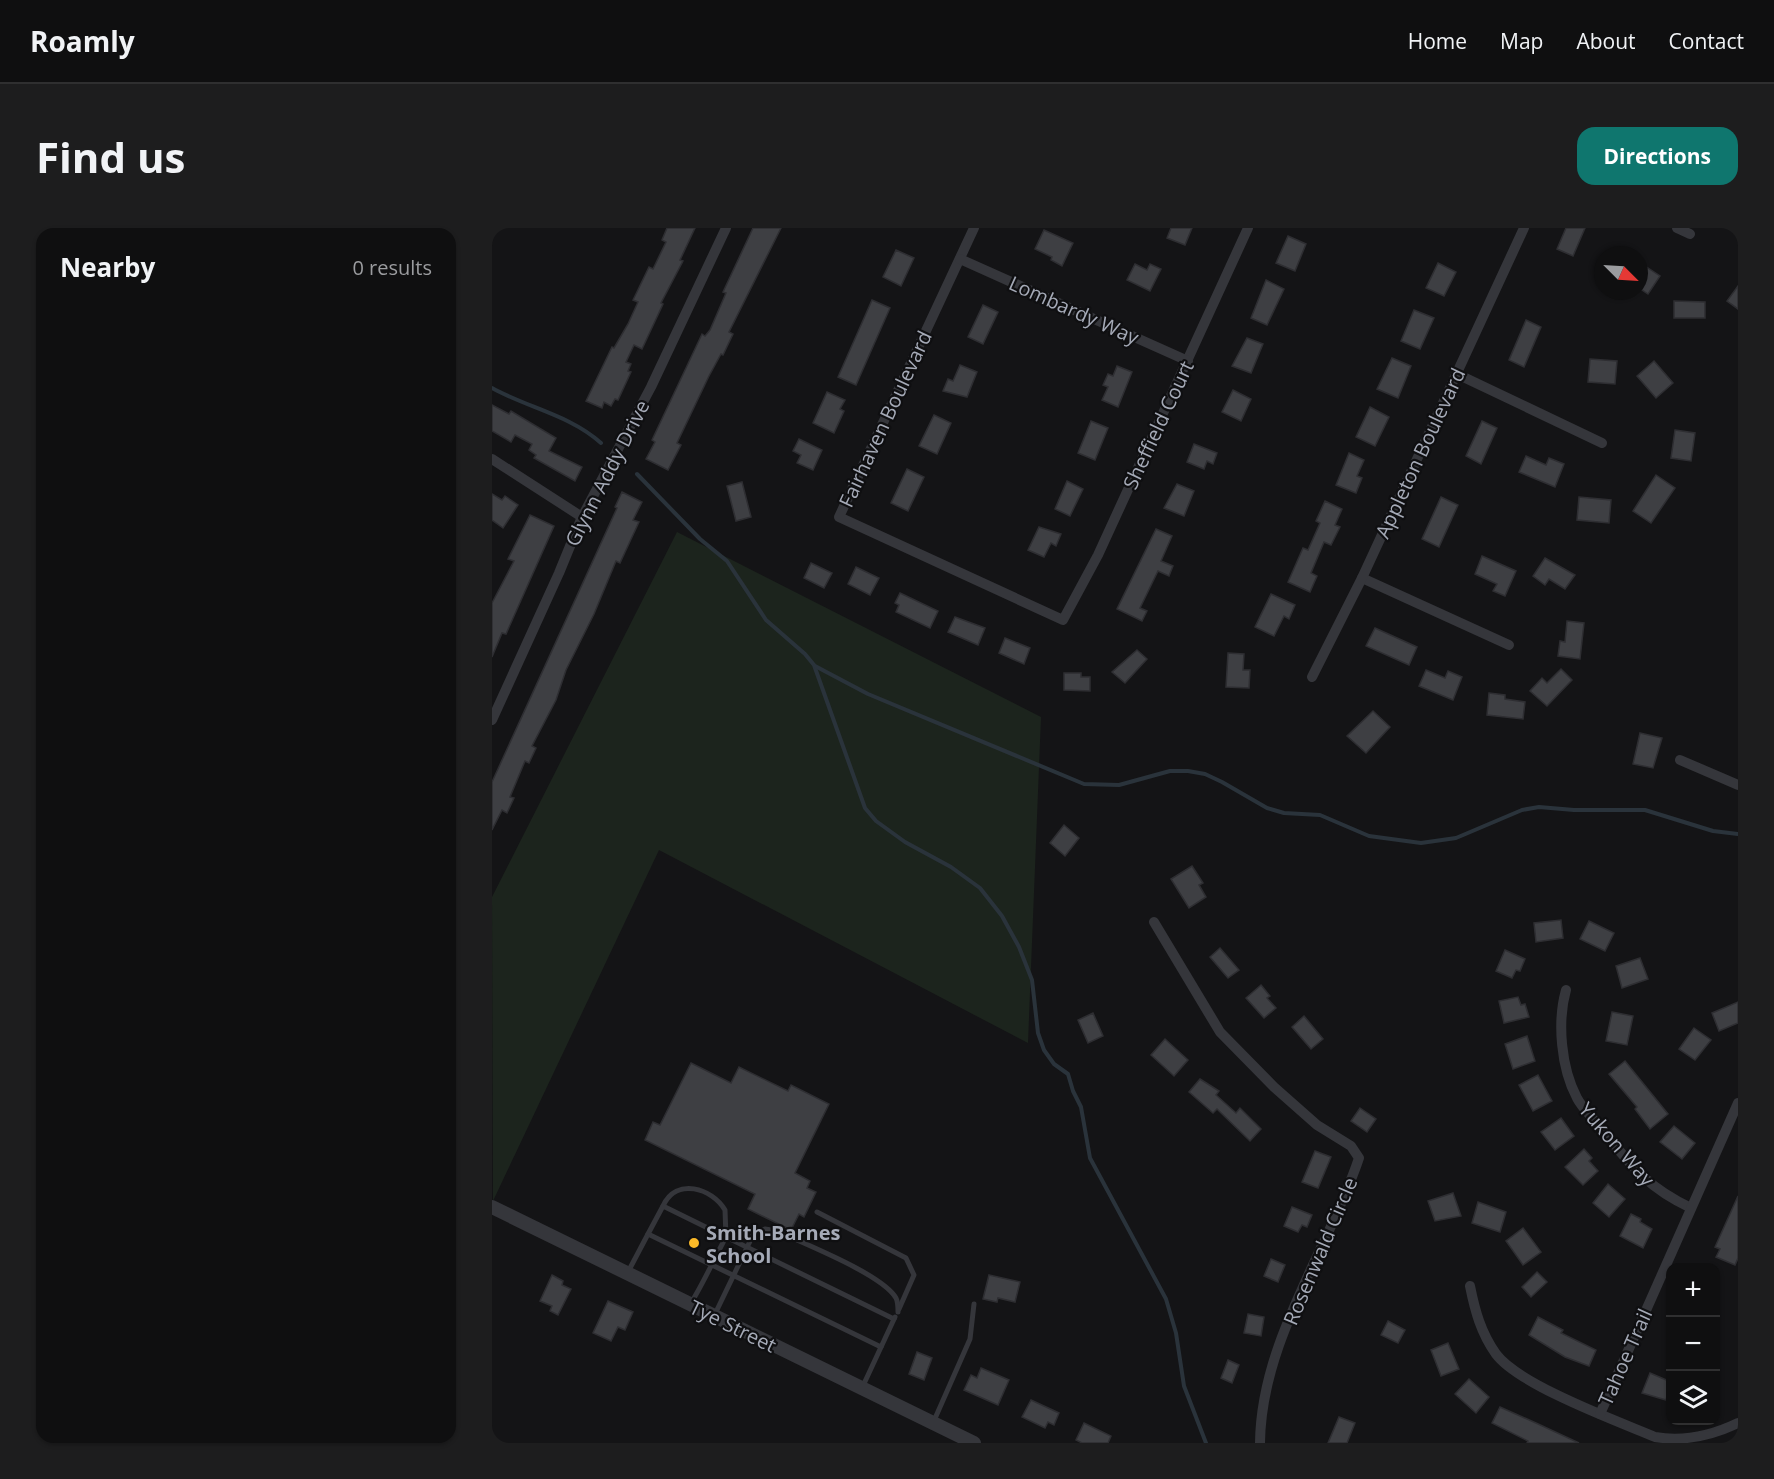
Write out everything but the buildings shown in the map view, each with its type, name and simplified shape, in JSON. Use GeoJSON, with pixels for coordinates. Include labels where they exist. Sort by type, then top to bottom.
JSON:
{"type":"FeatureCollection","features":[{"type":"Feature","properties":{"kind":"street","name":"Glynn Addy Drive"},"geometry":{"type":"LineString","coordinates":[[492,720],[582,517],[651,387],[726,228]]}},
{"type":"Feature","properties":{"kind":"street","name":"Fairhaven Boulevard"},"geometry":{"type":"LineString","coordinates":[[974,228],[839,517],[1063,620]]}},
{"type":"Feature","properties":{"kind":"street","name":"Sheffield Court"},"geometry":{"type":"LineString","coordinates":[[1063,620],[1098,555],[1248,228]]}},
{"type":"Feature","properties":{"kind":"street","name":"Appleton Boulevard"},"geometry":{"type":"LineString","coordinates":[[1312,677],[1362,578],[1524,228]]}},
{"type":"Feature","properties":{"kind":"street"},"geometry":{"type":"LineString","coordinates":[[1677,228],[1690,234]]}},
{"type":"Feature","properties":{"kind":"street","name":"Lombardy Way"},"geometry":{"type":"LineString","coordinates":[[960,259],[1188,361]]}},
{"type":"Feature","properties":{"kind":"street"},"geometry":{"type":"LineString","coordinates":[[1457,374],[1602,443]]}},
{"type":"Feature","properties":{"kind":"street"},"geometry":{"type":"LineString","coordinates":[[492,459],[582,517]]}},
{"type":"Feature","properties":{"kind":"street"},"geometry":{"type":"LineString","coordinates":[[1362,578],[1509,645]]}},
{"type":"Feature","properties":{"kind":"street"},"geometry":{"type":"LineString","coordinates":[[1680,760],[1738,785]]}},
{"type":"Feature","properties":{"kind":"street","name":"Rosenwald Circle"},"geometry":{"type":"LineString","coordinates":[[1154,922],[1220,1032],[1274,1087],[1317,1125],[1351,1146],[1359,1158],[1300,1292],[1278,1351],[1261,1423],[1260,1443]]}},
{"type":"Feature","properties":{"kind":"street","name":"Yukon Way"},"geometry":{"type":"LineString","coordinates":[[1566,990],[1561,1025],[1563,1052],[1577,1098],[1636,1172],[1664,1195],[1691,1208]]}},
{"type":"Feature","properties":{"kind":"street","name":"Tahoe Trail"},"geometry":{"type":"LineString","coordinates":[[1600,1414],[1738,1103]]}},
{"type":"Feature","properties":{"kind":"street","name":"Tye Street"},"geometry":{"type":"LineString","coordinates":[[492,1207],[974,1443]]}},
{"type":"Feature","properties":{"kind":"street"},"geometry":{"type":"LineString","coordinates":[[1470,1286],[1478,1323],[1506,1366],[1526,1378],[1600,1414],[1655,1437],[1677,1441],[1718,1433],[1738,1423]]}},
{"type":"Feature","properties":{"kind":"lane"},"geometry":{"type":"LineString","coordinates":[[627,1274],[665,1201],[680,1190],[701,1190],[710,1193],[726,1210],[726,1237],[690,1304]]}},
{"type":"Feature","properties":{"kind":"lane"},"geometry":{"type":"LineString","coordinates":[[663,1206],[894,1319]]}},
{"type":"Feature","properties":{"kind":"lane"},"geometry":{"type":"LineString","coordinates":[[817,1212],[906,1258],[914,1275],[861,1389]]}},
{"type":"Feature","properties":{"kind":"lane"},"geometry":{"type":"LineString","coordinates":[[713,1316],[735,1276],[753,1235],[765,1229],[777,1231],[873,1278],[889,1289],[897,1300],[898,1312]]}},
{"type":"Feature","properties":{"kind":"lane"},"geometry":{"type":"LineString","coordinates":[[648,1234],[881,1347]]}},
{"type":"Feature","properties":{"kind":"lane"},"geometry":{"type":"LineString","coordinates":[[933,1424],[970,1339],[974,1304]]}},
{"type":"Feature","properties":{"kind":"shaded area"},"geometry":{"type":"Polygon","coordinates":[[[677,532],[1041,717],[1028,1043],[659,850],[493,1201],[492,897],[677,532]]]}},
{"type":"Feature","properties":{"kind":"waterway"},"geometry":{"type":"LineString","coordinates":[[492,388],[576,425],[601,443]]}},
{"type":"Feature","properties":{"kind":"waterway"},"geometry":{"type":"LineString","coordinates":[[637,474],[700,539],[727,561],[766,620],[805,654],[814,665],[865,808],[876,821],[905,842],[951,867],[980,888],[1002,916],[1019,947],[1032,980],[1038,1033],[1044,1050],[1054,1064],[1068,1074],[1081,1107],[1090,1158],[1166,1299],[1176,1333],[1184,1386],[1206,1443]]}},
{"type":"Feature","properties":{"kind":"waterway"},"geometry":{"type":"LineString","coordinates":[[815,666],[868,694],[1084,784],[1119,785],[1170,771],[1205,774],[1267,808],[1284,813],[1320,815],[1369,836],[1421,843],[1456,838],[1522,810],[1539,807],[1574,810],[1645,810],[1713,831],[1738,834]]}},
{"type":"Feature","properties":{"kind":"place","name":"Smith-Barnes School"},"geometry":{"type":"Point","coordinates":[694,1243]}}]}
